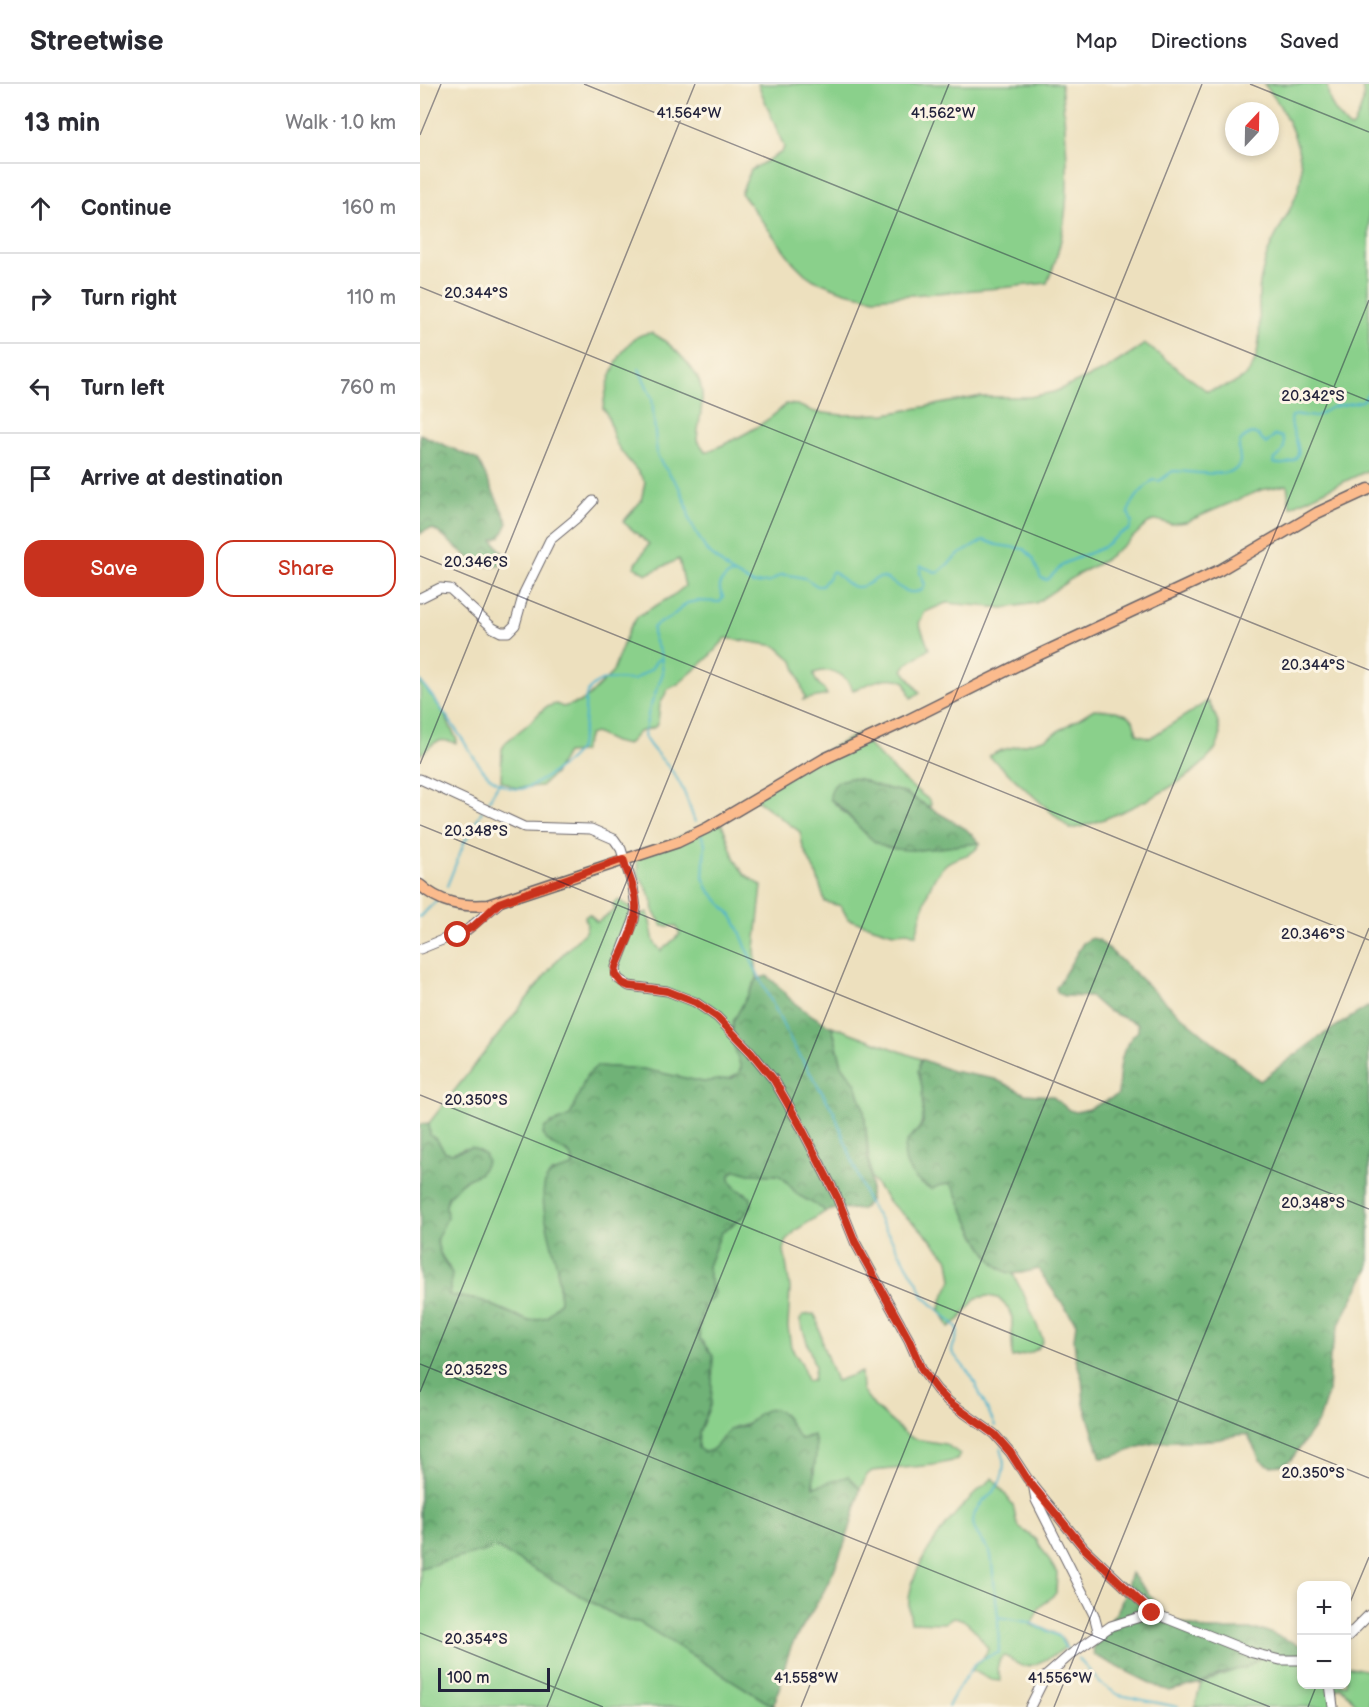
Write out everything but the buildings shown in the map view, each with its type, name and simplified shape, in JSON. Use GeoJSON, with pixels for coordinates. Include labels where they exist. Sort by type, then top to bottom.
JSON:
{"type":"FeatureCollection","features":[{"type":"Feature","properties":{"kind":"main road"},"geometry":{"type":"LineString","coordinates":[[420,885],[440,899],[455,904],[476,906],[499,903],[678,842],[707,828],[824,759],[1056,646],[1220,570],[1317,513],[1369,489]]}},
{"type":"Feature","properties":{"kind":"street"},"geometry":{"type":"LineString","coordinates":[[420,598],[440,588],[450,589],[494,628],[501,632],[508,632],[514,625],[524,593],[550,540],[593,501]]}},
{"type":"Feature","properties":{"kind":"street"},"geometry":{"type":"LineString","coordinates":[[420,779],[524,827],[598,830],[618,843],[633,887],[636,908],[634,920],[616,967],[617,978],[629,986],[667,991],[695,1002],[717,1017],[774,1080],[837,1197],[855,1242],[909,1340],[922,1370],[937,1390],[949,1402],[994,1434],[1084,1548],[1152,1613],[1253,1653],[1280,1660],[1297,1660]]}},
{"type":"Feature","properties":{"kind":"street"},"geometry":{"type":"LineString","coordinates":[[420,949],[467,930],[499,903]]}},
{"type":"Feature","properties":{"kind":"street"},"geometry":{"type":"LineString","coordinates":[[1033,1486],[1036,1500],[1094,1615],[1099,1634]]}},
{"type":"Feature","properties":{"kind":"street"},"geometry":{"type":"LineString","coordinates":[[1029,1707],[1045,1677],[1070,1655],[1111,1626],[1152,1613]]}},
{"type":"Feature","properties":{"kind":"street"},"geometry":{"type":"LineString","coordinates":[[1350,1635],[1369,1615]]}},
{"type":"Feature","properties":{"kind":"street"},"geometry":{"type":"LineString","coordinates":[[1331,1689],[1333,1707]]}},
{"type":"Feature","properties":{"kind":"green space"},"geometry":{"type":"Polygon","coordinates":[[[758,84],[1061,84],[1067,159],[1066,210],[1056,259],[1047,283],[874,298],[845,292],[805,274],[793,262],[741,193],[751,170],[782,152],[784,147],[758,84]]]}},
{"type":"Feature","properties":{"kind":"green space"},"geometry":{"type":"Polygon","coordinates":[[[1264,84],[1327,84],[1332,106],[1346,125],[1351,128],[1354,126],[1362,105],[1364,95],[1361,84],[1369,84],[1369,470],[1290,507],[1287,485],[1261,490],[1186,522],[1171,524],[1156,520],[1148,523],[1103,561],[1077,575],[1036,603],[1004,608],[946,603],[925,612],[919,623],[929,649],[907,664],[903,670],[920,693],[911,698],[905,682],[899,680],[879,680],[853,690],[846,679],[837,673],[820,671],[814,673],[814,676],[827,695],[803,700],[805,697],[793,661],[776,646],[726,638],[707,659],[678,684],[668,689],[660,704],[658,722],[655,727],[639,732],[627,745],[595,733],[589,735],[582,752],[566,753],[554,774],[541,786],[516,788],[501,781],[502,749],[506,742],[546,707],[556,704],[563,707],[588,697],[612,673],[629,629],[638,616],[685,586],[679,559],[647,574],[634,567],[649,544],[623,522],[641,501],[645,482],[616,443],[603,408],[617,361],[632,341],[641,335],[652,333],[675,350],[696,376],[702,393],[697,440],[706,452],[749,432],[786,404],[797,405],[815,412],[842,415],[886,414],[977,397],[1030,397],[1054,392],[1105,370],[1145,344],[1207,391],[1232,384],[1247,374],[1255,360],[1260,331],[1260,280],[1269,249],[1293,203],[1300,179],[1301,167],[1297,145],[1278,102],[1264,84]]]}},
{"type":"Feature","properties":{"kind":"green space"},"geometry":{"type":"Polygon","coordinates":[[[420,434],[478,460],[508,523],[501,537],[493,540],[506,557],[504,564],[494,566],[475,561],[433,529],[420,534],[420,434]]]}},
{"type":"Feature","properties":{"kind":"green space"},"geometry":{"type":"Polygon","coordinates":[[[420,681],[441,708],[457,740],[456,743],[444,740],[436,742],[420,755],[420,681]]]}},
{"type":"Feature","properties":{"kind":"green space"},"geometry":{"type":"Polygon","coordinates":[[[1208,701],[1216,718],[1220,736],[1214,751],[1200,766],[1157,795],[1086,825],[1070,829],[989,756],[999,751],[1047,738],[1094,709],[1116,711],[1129,716],[1133,720],[1137,734],[1150,738],[1208,701]]]}},
{"type":"Feature","properties":{"kind":"green space"},"geometry":{"type":"Polygon","coordinates":[[[858,734],[902,779],[931,804],[929,807],[903,792],[880,787],[860,779],[842,780],[830,799],[875,842],[951,845],[980,843],[969,854],[945,865],[933,880],[916,935],[908,932],[893,933],[848,919],[841,906],[825,902],[817,876],[803,847],[800,832],[751,796],[813,757],[858,734]]]}},
{"type":"Feature","properties":{"kind":"green space"},"geometry":{"type":"Polygon","coordinates":[[[850,778],[903,792],[966,829],[980,843],[911,850],[897,849],[874,841],[830,799],[831,790],[836,784],[850,778]]]}},
{"type":"Feature","properties":{"kind":"green space"},"geometry":{"type":"Polygon","coordinates":[[[719,819],[739,866],[745,874],[762,886],[755,948],[757,979],[733,1022],[731,1033],[740,1061],[741,1068],[738,1074],[729,1079],[703,1082],[643,1069],[597,1066],[587,1075],[570,1116],[551,1123],[543,1134],[552,1144],[570,1155],[573,1167],[551,1173],[544,1192],[545,1213],[557,1265],[560,1301],[547,1317],[529,1321],[483,1301],[449,1295],[451,1274],[438,1247],[439,1230],[453,1190],[480,1173],[465,1148],[452,1153],[445,1152],[437,1140],[430,1135],[429,1123],[558,959],[585,932],[587,925],[585,917],[589,914],[597,922],[615,910],[613,904],[619,900],[635,911],[636,917],[648,912],[654,942],[661,951],[680,934],[676,926],[663,926],[654,913],[653,902],[639,876],[636,853],[664,844],[719,819]]]}},
{"type":"Feature","properties":{"kind":"green space"},"geometry":{"type":"Polygon","coordinates":[[[1092,938],[1099,940],[1173,1009],[1260,1081],[1322,1035],[1369,1006],[1369,1268],[1339,1325],[1330,1356],[1328,1393],[1319,1421],[1291,1460],[1282,1465],[1270,1466],[1260,1460],[1248,1435],[1212,1440],[1155,1443],[1113,1457],[1101,1458],[1084,1404],[1082,1379],[1076,1359],[1074,1339],[1076,1323],[1038,1269],[1010,1273],[992,1261],[976,1237],[955,1190],[950,1184],[932,1189],[914,1177],[906,1164],[907,1142],[923,1123],[922,1087],[918,1071],[921,1059],[952,1071],[995,1079],[1025,1094],[1052,1096],[1069,1110],[1076,1112],[1089,1109],[1118,1095],[1121,1060],[1127,1044],[1138,1031],[1138,1024],[1106,1010],[1091,997],[1064,996],[1058,993],[1056,988],[1083,943],[1092,938]]]}},
{"type":"Feature","properties":{"kind":"green space"},"geometry":{"type":"Polygon","coordinates":[[[767,976],[796,1004],[832,1027],[842,1065],[856,1084],[864,1110],[871,1186],[869,1202],[861,1210],[840,1208],[825,1212],[798,1195],[778,1175],[750,1174],[736,1170],[730,1174],[730,1179],[737,1189],[751,1198],[752,1205],[744,1216],[721,1233],[708,1266],[714,1292],[713,1297],[705,1304],[699,1331],[700,1339],[713,1356],[712,1387],[711,1403],[699,1432],[698,1448],[704,1452],[708,1451],[718,1444],[730,1429],[748,1424],[765,1410],[777,1410],[787,1419],[799,1438],[813,1435],[816,1446],[814,1487],[848,1476],[860,1489],[841,1553],[825,1589],[792,1645],[773,1706],[639,1622],[628,1621],[614,1615],[497,1548],[420,1568],[420,1124],[429,1123],[430,1135],[437,1140],[445,1152],[452,1153],[472,1147],[484,1154],[487,1161],[480,1173],[462,1182],[448,1197],[446,1204],[447,1218],[437,1243],[441,1256],[452,1274],[449,1295],[483,1301],[528,1321],[547,1317],[560,1301],[557,1268],[544,1206],[544,1185],[553,1173],[573,1167],[573,1160],[567,1152],[547,1140],[543,1134],[545,1127],[570,1116],[587,1075],[597,1066],[643,1069],[703,1082],[733,1078],[741,1068],[733,1043],[733,1022],[757,979],[767,976]]]}},
{"type":"Feature","properties":{"kind":"green space"},"geometry":{"type":"Polygon","coordinates":[[[832,1026],[921,1059],[919,1070],[923,1110],[918,1130],[941,1185],[950,1184],[955,1190],[984,1250],[1002,1269],[1013,1274],[1043,1340],[1035,1351],[1012,1357],[1012,1318],[1008,1308],[998,1298],[988,1296],[976,1298],[960,1319],[949,1327],[940,1309],[952,1280],[949,1260],[926,1234],[889,1202],[871,1178],[864,1110],[856,1084],[842,1065],[832,1026]]]}},
{"type":"Feature","properties":{"kind":"green space"},"geometry":{"type":"Polygon","coordinates":[[[736,1170],[750,1174],[778,1175],[798,1195],[824,1209],[825,1212],[796,1230],[786,1242],[784,1250],[790,1288],[788,1327],[791,1347],[802,1364],[807,1381],[813,1380],[815,1367],[800,1320],[803,1315],[814,1314],[836,1381],[861,1372],[862,1390],[875,1407],[908,1436],[945,1444],[960,1454],[957,1460],[934,1465],[872,1471],[867,1475],[860,1489],[854,1482],[814,1487],[816,1448],[808,1436],[799,1438],[785,1416],[757,1415],[747,1423],[728,1431],[710,1451],[699,1451],[697,1442],[699,1432],[711,1403],[707,1348],[700,1339],[699,1331],[701,1315],[705,1304],[710,1300],[713,1289],[708,1266],[721,1233],[738,1221],[746,1193],[732,1184],[730,1174],[736,1170]]]}},
{"type":"Feature","properties":{"kind":"green space"},"geometry":{"type":"Polygon","coordinates":[[[993,1478],[1013,1505],[1020,1528],[1036,1539],[1057,1573],[1056,1593],[1039,1608],[1031,1625],[1057,1635],[1066,1647],[1045,1660],[1026,1666],[1005,1656],[1000,1659],[997,1669],[1001,1681],[991,1680],[972,1670],[988,1649],[968,1624],[953,1617],[944,1623],[911,1622],[909,1605],[913,1583],[920,1566],[940,1532],[953,1516],[993,1478]]]}},
{"type":"Feature","properties":{"kind":"green space"},"geometry":{"type":"Polygon","coordinates":[[[497,1547],[614,1615],[628,1621],[639,1622],[654,1630],[774,1707],[420,1707],[420,1568],[497,1547]]]}},
{"type":"Feature","properties":{"kind":"green space"},"geometry":{"type":"Polygon","coordinates":[[[1131,1573],[1170,1619],[1207,1630],[1263,1630],[1297,1644],[1297,1656],[1263,1656],[1247,1667],[1220,1674],[1201,1683],[1170,1691],[1160,1688],[1094,1655],[1093,1648],[1097,1636],[1118,1610],[1131,1573]]]}},
{"type":"Feature","properties":{"kind":"green space"},"geometry":{"type":"Polygon","coordinates":[[[1263,1656],[1297,1656],[1297,1689],[1336,1689],[1336,1707],[1195,1707],[1201,1683],[1248,1665],[1263,1656]]]}},
{"type":"Feature","properties":{"kind":"green space"},"geometry":{"type":"Polygon","coordinates":[[[1351,1667],[1369,1671],[1369,1707],[1359,1707],[1343,1689],[1351,1689],[1351,1667]]]}},
{"type":"Feature","properties":{"kind":"waterway"},"geometry":{"type":"LineString","coordinates":[[639,369],[652,398],[657,455],[679,487],[690,521],[706,550],[731,572],[753,584],[770,582],[780,575],[789,575],[805,578],[817,586],[822,586],[833,571],[852,586],[863,586],[878,578],[883,578],[909,592],[922,590],[925,585],[920,573],[921,566],[938,573],[958,555],[984,540],[997,545],[1024,549],[1033,558],[1041,578],[1047,580],[1065,563],[1102,548],[1129,530],[1132,522],[1128,512],[1130,507],[1138,494],[1153,480],[1159,481],[1173,471],[1214,474],[1230,472],[1239,465],[1240,442],[1251,433],[1258,435],[1266,444],[1275,435],[1282,437],[1284,447],[1273,463],[1288,463],[1295,460],[1298,455],[1291,422],[1292,416],[1315,417],[1332,407],[1363,401],[1369,392]]}},
{"type":"Feature","properties":{"kind":"waterway"},"geometry":{"type":"LineString","coordinates":[[695,822],[684,791],[671,770],[644,736],[649,710],[663,673],[661,655],[653,637],[653,628],[670,618],[687,603],[720,602],[723,597],[720,583],[728,575],[735,574]]}},
{"type":"Feature","properties":{"kind":"waterway"},"geometry":{"type":"LineString","coordinates":[[420,681],[486,773],[504,786],[519,789],[544,779],[577,751],[583,729],[586,697],[591,688],[601,681],[611,679],[634,680],[661,659]]}},
{"type":"Feature","properties":{"kind":"waterway"},"geometry":{"type":"LineString","coordinates":[[489,800],[499,783]]}},
{"type":"Feature","properties":{"kind":"waterway"},"geometry":{"type":"LineString","coordinates":[[447,886],[464,843],[482,811]]}},
{"type":"Feature","properties":{"kind":"waterway"},"geometry":{"type":"LineString","coordinates":[[701,835],[705,843],[703,877],[708,889],[732,916],[792,1043],[834,1112],[867,1200],[919,1285],[923,1296],[958,1328],[952,1352],[972,1377],[995,1426]]}},
{"type":"Feature","properties":{"kind":"waterway"},"geometry":{"type":"LineString","coordinates":[[420,917],[437,900]]}},
{"type":"Feature","properties":{"kind":"waterway"},"geometry":{"type":"LineString","coordinates":[[948,1707],[977,1662],[999,1652],[998,1617],[991,1555],[975,1531],[973,1517],[977,1509],[997,1487],[1002,1477],[1004,1464],[1001,1447]]}},
{"type":"Feature","properties":{"kind":"waterway"},"geometry":{"type":"LineString","coordinates":[[998,1617],[1028,1622],[1059,1636],[1070,1652]]}},
{"type":"Feature","properties":{"kind":"waterway"},"geometry":{"type":"LineString","coordinates":[[1078,1658],[1101,1684],[1119,1695],[1178,1707]]}},
{"type":"Feature","properties":{"kind":"route"},"geometry":{"type":"LineString","coordinates":[[458,935],[474,926],[499,903],[623,859],[633,887],[636,908],[634,920],[616,967],[617,978],[629,986],[667,991],[695,1002],[717,1017],[751,1052],[774,1080],[800,1125],[837,1197],[855,1242],[909,1340],[922,1370],[949,1402],[994,1434],[1010,1452],[1027,1479],[1084,1548],[1152,1613]]}}]}
